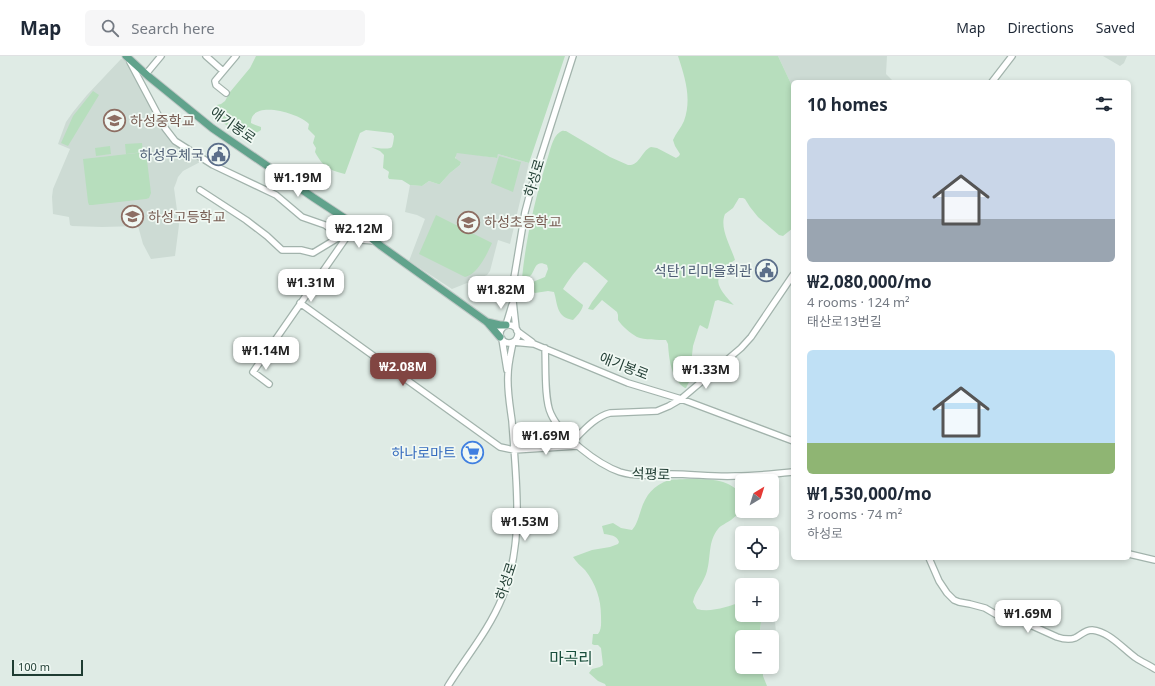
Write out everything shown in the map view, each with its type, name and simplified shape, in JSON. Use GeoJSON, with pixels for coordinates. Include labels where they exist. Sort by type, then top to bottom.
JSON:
{"type":"FeatureCollection","features":[{"type":"Feature","properties":{"kind":"main road","name":"애기봉로"},"geometry":{"type":"LineString","coordinates":[[127,57],[212,128],[355,225],[487,322],[501,338]]}},
{"type":"Feature","properties":{"kind":"main road"},"geometry":{"type":"LineString","coordinates":[[487,322],[506,325]]}},
{"type":"Feature","properties":{"kind":"street"},"geometry":{"type":"LineString","coordinates":[[146,74],[161,56]]}},
{"type":"Feature","properties":{"kind":"street"},"geometry":{"type":"LineString","coordinates":[[206,56],[223,71]]}},
{"type":"Feature","properties":{"kind":"street","name":"애기봉로"},"geometry":{"type":"LineString","coordinates":[[226,93],[215,83],[216,79],[236,56]]}},
{"type":"Feature","properties":{"kind":"street","name":"하성로"},"geometry":{"type":"LineString","coordinates":[[516,330],[513,301],[516,263],[525,212],[534,178],[573,56]]}},
{"type":"Feature","properties":{"kind":"street"},"geometry":{"type":"LineString","coordinates":[[994,80],[1012,56]]}},
{"type":"Feature","properties":{"kind":"street"},"geometry":{"type":"LineString","coordinates":[[127,57],[165,128],[175,140],[213,165],[276,195],[302,217],[325,225],[345,237],[375,241]]}},
{"type":"Feature","properties":{"kind":"street"},"geometry":{"type":"LineString","coordinates":[[200,190],[246,220],[282,250],[301,250],[313,253],[345,237]]}},
{"type":"Feature","properties":{"kind":"street"},"geometry":{"type":"LineString","coordinates":[[269,384],[253,372],[345,237],[355,225]]}},
{"type":"Feature","properties":{"kind":"street"},"geometry":{"type":"LineString","coordinates":[[573,441],[603,415],[610,413],[658,411],[681,399],[732,356],[751,337],[791,278]]}},
{"type":"Feature","properties":{"kind":"street"},"geometry":{"type":"LineString","coordinates":[[508,376],[500,331],[506,325],[513,301]]}},
{"type":"Feature","properties":{"kind":"street"},"geometry":{"type":"LineString","coordinates":[[300,303],[500,446],[514,450],[578,446]]}},
{"type":"Feature","properties":{"kind":"street"},"geometry":{"type":"LineString","coordinates":[[506,325],[511,325],[526,339],[534,344]]}},
{"type":"Feature","properties":{"kind":"street"},"geometry":{"type":"LineString","coordinates":[[501,338],[507,342],[513,342],[517,337],[516,330]]}},
{"type":"Feature","properties":{"kind":"street","name":"애기봉로"},"geometry":{"type":"LineString","coordinates":[[513,342],[534,344],[628,383],[681,399],[791,440]]}},
{"type":"Feature","properties":{"kind":"street","name":"하성로"},"geometry":{"type":"LineString","coordinates":[[448,686],[496,610],[502,598],[513,562],[517,531],[517,491],[508,376],[513,342]]}},
{"type":"Feature","properties":{"kind":"street","name":"석평로"},"geometry":{"type":"LineString","coordinates":[[545,348],[547,400],[551,415],[578,446],[608,467],[620,472],[631,474],[734,476],[791,472]]}},
{"type":"Feature","properties":{"kind":"street"},"geometry":{"type":"LineString","coordinates":[[1131,554],[1155,560]]}},
{"type":"Feature","properties":{"kind":"street"},"geometry":{"type":"LineString","coordinates":[[930,560],[943,588],[950,597],[959,602],[985,608],[997,616],[1017,620],[1063,639],[1076,637],[1085,631],[1090,630],[1103,633],[1111,637],[1138,659],[1155,669]]}},
{"type":"Feature","properties":{"kind":"shaded area"},"geometry":{"type":"Polygon","coordinates":[[[778,56],[887,56],[886,74],[892,80],[791,80],[791,84],[778,56]]]}},
{"type":"Feature","properties":{"kind":"shaded area"},"geometry":{"type":"Polygon","coordinates":[[[1103,56],[1127,56],[1124,63],[1120,66],[1103,56]]]}},
{"type":"Feature","properties":{"kind":"shaded area"},"geometry":{"type":"Polygon","coordinates":[[[121,59],[125,60],[166,135],[172,141],[202,161],[183,171],[178,177],[174,188],[179,225],[175,256],[151,259],[143,244],[138,226],[72,226],[70,225],[69,217],[53,214],[53,189],[70,149],[58,144],[66,122],[87,95],[121,59]]]}},
{"type":"Feature","properties":{"kind":"shaded area","name":"하성초등학교"},"geometry":{"type":"Polygon","coordinates":[[[459,152],[496,158],[498,154],[529,163],[510,244],[498,240],[490,271],[487,275],[452,289],[409,261],[425,219],[405,212],[410,185],[422,186],[429,181],[440,184],[460,165],[461,162],[456,159],[455,156],[459,152]]]}},
{"type":"Feature","properties":{"kind":"shaded area"},"geometry":{"type":"Polygon","coordinates":[[[761,622],[775,622],[776,630],[760,630],[761,622]]]}},
{"type":"Feature","properties":{"kind":"green space"},"geometry":{"type":"Polygon","coordinates":[[[256,56],[565,56],[529,163],[498,154],[497,158],[457,153],[455,158],[461,162],[460,165],[440,184],[429,181],[422,186],[410,185],[402,180],[389,179],[389,172],[383,168],[384,155],[380,151],[371,147],[385,149],[392,147],[394,136],[392,133],[366,130],[360,133],[345,174],[327,167],[321,161],[315,152],[316,148],[313,143],[315,136],[308,129],[309,124],[296,116],[276,110],[258,111],[253,116],[251,123],[261,127],[261,130],[257,133],[249,134],[242,132],[243,128],[241,126],[233,130],[215,117],[217,105],[225,101],[230,92],[250,68],[256,56]]]}},
{"type":"Feature","properties":{"kind":"green space"},"geometry":{"type":"Polygon","coordinates":[[[678,56],[778,56],[791,84],[791,230],[783,236],[779,235],[758,217],[743,198],[739,198],[733,208],[725,214],[723,225],[724,231],[735,260],[729,264],[724,274],[718,281],[723,293],[734,305],[718,300],[715,301],[708,328],[707,329],[700,325],[693,346],[689,382],[686,388],[680,384],[674,374],[666,340],[652,340],[637,337],[626,329],[618,320],[617,312],[602,300],[593,310],[588,309],[608,281],[587,263],[584,262],[581,265],[563,289],[583,305],[578,315],[573,320],[563,316],[557,306],[554,292],[548,291],[535,293],[531,288],[530,283],[545,277],[548,269],[547,265],[542,263],[538,264],[530,276],[527,278],[522,278],[529,233],[539,189],[552,145],[557,134],[562,131],[566,131],[610,157],[628,165],[632,165],[638,161],[651,147],[657,148],[676,158],[680,154],[673,140],[684,121],[686,113],[687,88],[678,56]]]}},
{"type":"Feature","properties":{"kind":"green space"},"geometry":{"type":"Polygon","coordinates":[[[93,91],[99,95],[68,146],[61,143],[73,116],[93,91]]]}},
{"type":"Feature","properties":{"kind":"green space"},"geometry":{"type":"Polygon","coordinates":[[[142,143],[143,152],[126,154],[125,144],[142,143]]]}},
{"type":"Feature","properties":{"kind":"green space"},"geometry":{"type":"Polygon","coordinates":[[[110,146],[111,154],[96,156],[95,148],[110,146]]]}},
{"type":"Feature","properties":{"kind":"green space"},"geometry":{"type":"Polygon","coordinates":[[[146,152],[151,193],[149,198],[89,205],[83,159],[146,152]]]}},
{"type":"Feature","properties":{"kind":"green space"},"geometry":{"type":"Polygon","coordinates":[[[499,156],[521,162],[513,192],[491,183],[499,156]]]}},
{"type":"Feature","properties":{"kind":"green space"},"geometry":{"type":"Polygon","coordinates":[[[436,215],[492,243],[482,263],[470,275],[465,277],[419,254],[436,215]]]}},
{"type":"Feature","properties":{"kind":"green space"},"geometry":{"type":"Polygon","coordinates":[[[669,480],[711,480],[723,482],[735,488],[735,516],[719,528],[715,534],[711,544],[706,575],[693,602],[697,609],[702,610],[720,608],[735,604],[735,622],[761,622],[760,630],[735,630],[735,674],[763,674],[767,686],[606,686],[589,673],[592,669],[603,665],[601,648],[598,645],[592,644],[593,634],[598,634],[601,628],[600,604],[592,581],[585,570],[573,557],[592,550],[618,544],[619,542],[615,537],[604,534],[602,526],[613,523],[621,528],[632,530],[650,492],[663,482],[669,480]]]}},
{"type":"Feature","properties":{"kind":"place","name":"하성중학교"},"geometry":{"type":"Point","coordinates":[115,121]}},
{"type":"Feature","properties":{"kind":"place","name":"하성우체국"},"geometry":{"type":"Point","coordinates":[219,155]}},
{"type":"Feature","properties":{"kind":"place","name":"하성고등학교"},"geometry":{"type":"Point","coordinates":[133,217]}},
{"type":"Feature","properties":{"kind":"place","name":"하성초등학교"},"geometry":{"type":"Point","coordinates":[469,222]}},
{"type":"Feature","properties":{"kind":"place","name":"석탄1리마을회관"},"geometry":{"type":"Point","coordinates":[767,271]}},
{"type":"Feature","properties":{"kind":"place","name":"하나로마트"},"geometry":{"type":"Point","coordinates":[472,453]}},
{"type":"Feature","properties":{"kind":"district","name":"마곡리"},"geometry":{"type":"Point","coordinates":[571,658]}}]}
